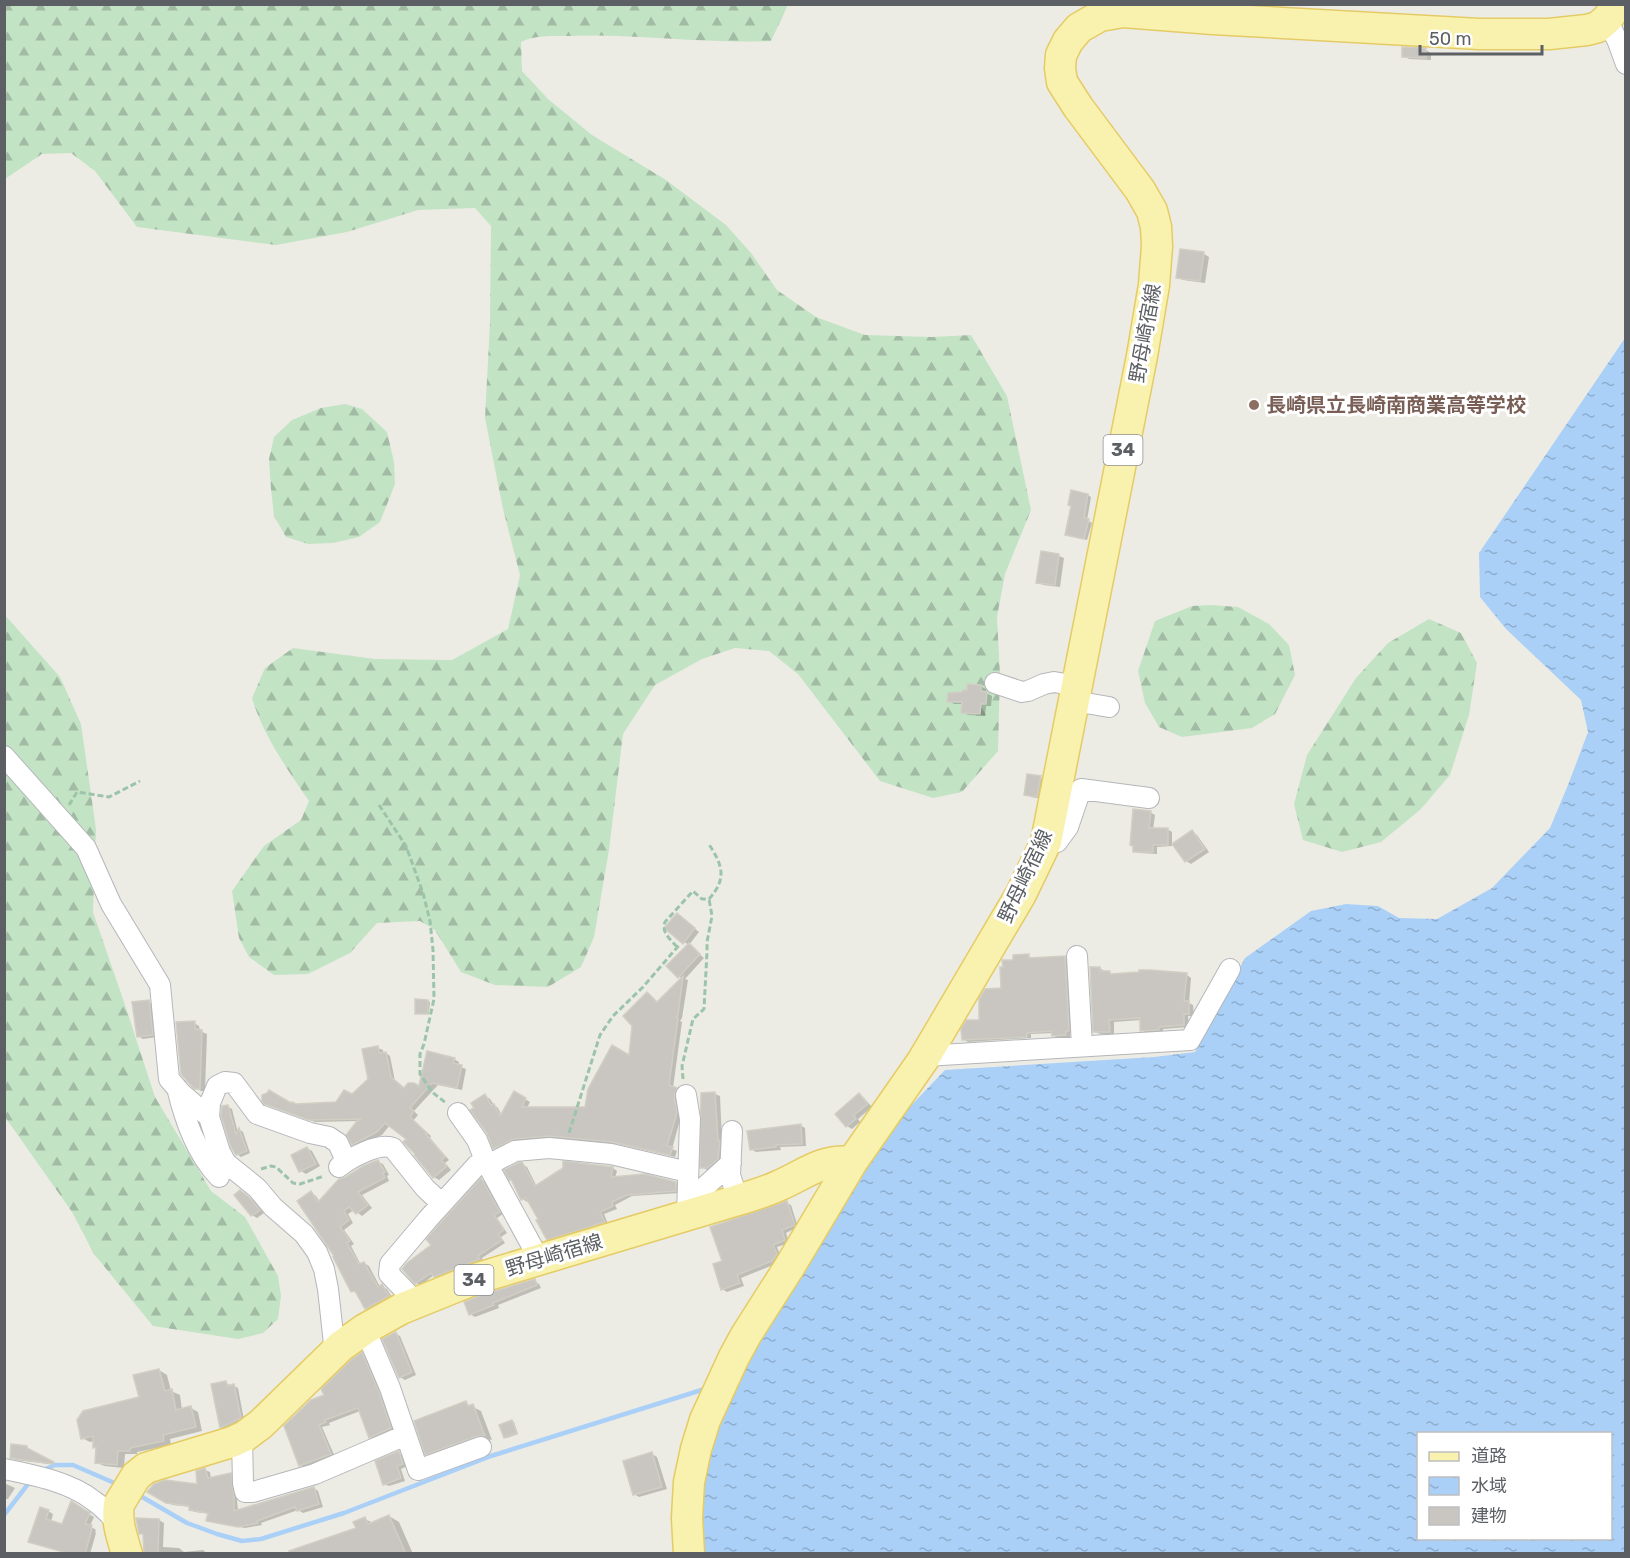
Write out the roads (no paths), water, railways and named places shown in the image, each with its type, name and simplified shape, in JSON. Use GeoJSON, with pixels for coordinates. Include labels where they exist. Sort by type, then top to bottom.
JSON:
{"type":"FeatureCollection","features":[{"type":"Feature","properties":{"kind":"main road","name":"野母崎宿線"},"geometry":{"type":"LineString","coordinates":[[689,1554],[687,1518],[689,1482],[696,1449],[705,1420],[729,1367],[746,1335],[852,1162],[925,1056],[1022,894],[1046,842],[1142,356],[1154,285],[1157,246],[1152,211],[1140,190],[1062,82],[1061,55],[1068,41],[1079,28],[1088,22],[1100,16],[1123,12],[1479,34],[1549,34],[1598,27],[1611,12]]}},
{"type":"Feature","properties":{"kind":"main road","name":"野母崎宿線"},"geometry":{"type":"LineString","coordinates":[[119,1514],[136,1476],[147,1468],[242,1438],[261,1424],[341,1346],[365,1329],[416,1302],[475,1279],[738,1200],[778,1186],[822,1164],[852,1162]]}},
{"type":"Feature","properties":{"kind":"main road"},"geometry":{"type":"LineString","coordinates":[[119,1514],[127,1554]]}},
{"type":"Feature","properties":{"kind":"street"},"geometry":{"type":"LineString","coordinates":[[1611,12],[1626,64]]}},
{"type":"Feature","properties":{"kind":"street"},"geometry":{"type":"LineString","coordinates":[[995,683],[1022,692],[1054,682],[1109,707]]}},
{"type":"Feature","properties":{"kind":"street"},"geometry":{"type":"LineString","coordinates":[[4,756],[86,848],[111,904],[160,985],[169,1079],[210,1117]]}},
{"type":"Feature","properties":{"kind":"street"},"geometry":{"type":"LineString","coordinates":[[1046,842],[1057,842],[1068,827],[1081,789],[1149,798]]}},
{"type":"Feature","properties":{"kind":"street"},"geometry":{"type":"LineString","coordinates":[[1077,956],[1082,1046]]}},
{"type":"Feature","properties":{"kind":"street"},"geometry":{"type":"LineString","coordinates":[[925,1056],[1190,1040],[1230,969]]}},
{"type":"Feature","properties":{"kind":"street"},"geometry":{"type":"LineString","coordinates":[[335,1353],[328,1289],[324,1269],[317,1252],[304,1234],[273,1207],[257,1188],[226,1164],[220,1152],[210,1117],[210,1104],[217,1086],[220,1083],[234,1083],[257,1114],[310,1133],[329,1137],[338,1143],[343,1164],[378,1147],[393,1148],[419,1182],[442,1204]]}},
{"type":"Feature","properties":{"kind":"street"},"geometry":{"type":"LineString","coordinates":[[177,1088],[186,1123],[208,1165],[219,1177]]}},
{"type":"Feature","properties":{"kind":"street"},"geometry":{"type":"LineString","coordinates":[[686,1095],[690,1119],[688,1172],[694,1213]]}},
{"type":"Feature","properties":{"kind":"street"},"geometry":{"type":"LineString","coordinates":[[458,1113],[477,1140],[539,1259]]}},
{"type":"Feature","properties":{"kind":"street"},"geometry":{"type":"LineString","coordinates":[[732,1131],[730,1174],[738,1200]]}},
{"type":"Feature","properties":{"kind":"street"},"geometry":{"type":"LineString","coordinates":[[416,1302],[389,1274],[390,1264],[477,1165],[514,1151],[549,1148],[611,1154],[688,1172]]}},
{"type":"Feature","properties":{"kind":"street"},"geometry":{"type":"LineString","coordinates":[[694,1213],[698,1193],[731,1163]]}},
{"type":"Feature","properties":{"kind":"street"},"geometry":{"type":"LineString","coordinates":[[365,1329],[390,1388],[418,1470],[481,1447]]}},
{"type":"Feature","properties":{"kind":"street"},"geometry":{"type":"LineString","coordinates":[[242,1438],[243,1483],[245,1492],[253,1492],[315,1474],[406,1435]]}},
{"type":"Feature","properties":{"kind":"street"},"geometry":{"type":"LineString","coordinates":[[14,1471],[61,1484],[119,1514]]}},
{"type":"Feature","properties":{"kind":"water"},"geometry":{"type":"Polygon","coordinates":[[[1625,338],[1625,1553],[705,1554],[696,1540],[694,1519],[723,1400],[879,1139],[945,1070],[1154,1057],[1195,1052],[1245,958],[1311,911],[1346,904],[1378,906],[1399,918],[1437,919],[1492,888],[1550,828],[1588,732],[1581,700],[1506,629],[1480,597],[1479,553],[1625,338]]]}},
{"type":"Feature","properties":{"kind":"waterway"},"geometry":{"type":"LineString","coordinates":[[137,1494],[187,1523],[217,1534],[242,1541],[261,1539],[344,1513],[491,1456],[708,1388]]}},
{"type":"Feature","properties":{"kind":"waterway"},"geometry":{"type":"LineString","coordinates":[[43,1470],[55,1465],[73,1465],[119,1485]]}},
{"type":"Feature","properties":{"kind":"waterway"},"geometry":{"type":"LineString","coordinates":[[4,1515],[32,1479]]}},
{"type":"Feature","properties":{"kind":"place","name":"長崎県立長崎南商業高等学校"},"geometry":{"type":"Point","coordinates":[1254,405]}}]}
